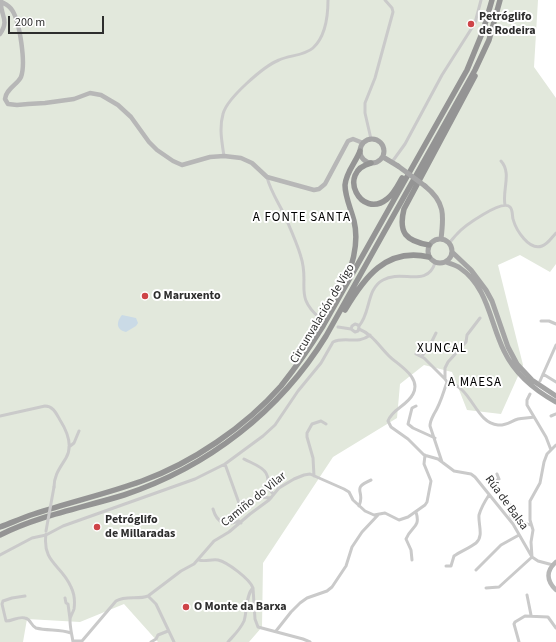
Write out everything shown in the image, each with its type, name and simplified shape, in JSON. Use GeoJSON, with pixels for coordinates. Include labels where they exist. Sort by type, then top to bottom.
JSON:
{"type":"FeatureCollection","features":[{"type":"Feature","properties":{"kind":"highway","name":"Circunvalación de Vigo"},"geometry":{"type":"LineString","coordinates":[[0,527],[33,514],[143,481],[173,468],[221,439],[248,418],[266,401],[289,376],[313,342],[467,70],[483,31],[492,0]]}},
{"type":"Feature","properties":{"kind":"highway","name":"Circunvalación de Vigo"},"geometry":{"type":"LineString","coordinates":[[0,535],[44,517],[138,490],[168,478],[200,461],[235,437],[263,413],[302,372],[321,344],[475,70],[489,40],[500,0]]}},
{"type":"Feature","properties":{"kind":"highway"},"geometry":{"type":"LineString","coordinates":[[429,245],[414,242],[407,236],[402,222],[404,209],[472,82],[486,52],[489,40]]}},
{"type":"Feature","properties":{"kind":"highway"},"geometry":{"type":"LineString","coordinates":[[371,163],[366,164],[359,170],[354,178],[353,186],[356,194],[361,200],[367,203],[375,204],[382,202],[390,196],[420,148],[427,140]]}},
{"type":"Feature","properties":{"kind":"highway"},"geometry":{"type":"LineString","coordinates":[[344,288],[354,255],[356,237],[354,220],[345,185],[346,177],[360,151]]}},
{"type":"Feature","properties":{"kind":"highway"},"geometry":{"type":"LineString","coordinates":[[321,344],[330,335],[363,282],[377,268],[398,257],[413,255],[429,257]]}},
{"type":"Feature","properties":{"kind":"main road"},"geometry":{"type":"LineString","coordinates":[[371,139],[378,140],[383,145],[384,150],[383,157],[377,162],[371,163],[366,162],[362,158],[360,151],[363,143],[371,139]]}},
{"type":"Feature","properties":{"kind":"main road"},"geometry":{"type":"LineString","coordinates":[[383,157],[398,166],[436,196],[441,206],[441,239]]}},
{"type":"Feature","properties":{"kind":"main road"},"geometry":{"type":"LineString","coordinates":[[556,396],[532,380],[517,364],[508,347],[492,301],[486,290],[471,270],[452,252],[449,243],[441,239],[434,240],[429,245],[427,253],[429,257],[435,263],[446,262],[463,270],[481,292],[489,309],[504,351],[518,373],[535,389],[556,402]]}},
{"type":"Feature","properties":{"kind":"main road"},"geometry":{"type":"LineString","coordinates":[[446,262],[450,258],[452,252]]}},
{"type":"Feature","properties":{"kind":"street"},"geometry":{"type":"LineString","coordinates":[[224,156],[222,120],[227,105],[250,81],[270,64],[284,57],[306,52],[313,48],[319,40],[325,26],[328,0]]}},
{"type":"Feature","properties":{"kind":"street"},"geometry":{"type":"LineString","coordinates":[[371,139],[365,113],[365,106],[375,78],[393,12],[392,8],[385,0]]}},
{"type":"Feature","properties":{"kind":"street"},"geometry":{"type":"LineString","coordinates":[[392,162],[404,144],[442,75],[475,24],[481,0]]}},
{"type":"Feature","properties":{"kind":"street"},"geometry":{"type":"LineString","coordinates":[[1,1],[7,4],[13,11],[20,35],[23,64],[22,74],[18,82],[6,94],[5,99],[7,103],[12,106],[74,99],[85,94],[95,94],[118,104],[131,117],[149,142],[157,150],[173,161],[182,165],[210,157],[224,156],[246,160],[252,163],[267,177],[310,189],[319,189],[326,182],[348,141],[353,139],[363,143]]}},
{"type":"Feature","properties":{"kind":"street"},"geometry":{"type":"LineString","coordinates":[[0,34],[5,22],[1,1]]}},
{"type":"Feature","properties":{"kind":"street"},"geometry":{"type":"LineString","coordinates":[[501,161],[507,172],[504,194],[505,205]]}},
{"type":"Feature","properties":{"kind":"street"},"geometry":{"type":"LineString","coordinates":[[267,177],[271,190],[287,221],[301,257],[304,270],[304,293],[306,302],[313,312],[321,319]]}},
{"type":"Feature","properties":{"kind":"street"},"geometry":{"type":"LineString","coordinates":[[449,243],[470,223],[488,212],[505,205],[511,208],[514,221],[524,238],[531,245],[543,246],[556,233]]}},
{"type":"Feature","properties":{"kind":"street"},"geometry":{"type":"LineString","coordinates":[[338,328],[351,329],[355,332],[358,331],[365,317],[374,289],[383,280],[397,276],[424,276],[431,272],[435,263]]}},
{"type":"Feature","properties":{"kind":"street"},"geometry":{"type":"LineString","coordinates":[[442,462],[430,423],[440,404],[446,381],[445,368],[448,362],[466,342],[468,335],[480,318]]}},
{"type":"Feature","properties":{"kind":"street"},"geometry":{"type":"LineString","coordinates":[[541,321],[549,321],[556,324]]}},
{"type":"Feature","properties":{"kind":"street"},"geometry":{"type":"LineString","coordinates":[[351,329],[354,324],[359,327]]}},
{"type":"Feature","properties":{"kind":"street","name":"Rúa de Balsa"},"geometry":{"type":"LineString","coordinates":[[359,327],[370,335],[389,356],[405,369],[414,381],[414,394],[405,404],[390,416],[388,423],[391,428],[408,439],[425,455],[436,458],[454,471],[475,476],[508,518],[532,557]]}},
{"type":"Feature","properties":{"kind":"street"},"geometry":{"type":"LineString","coordinates":[[422,356],[430,345],[436,332]]}},
{"type":"Feature","properties":{"kind":"street"},"geometry":{"type":"LineString","coordinates":[[0,555],[32,538],[195,479],[225,464],[254,443],[275,425],[321,363],[333,342],[341,339],[356,341],[367,338],[370,335]]}},
{"type":"Feature","properties":{"kind":"street"},"geometry":{"type":"LineString","coordinates":[[540,381],[556,345]]}},
{"type":"Feature","properties":{"kind":"street"},"geometry":{"type":"LineString","coordinates":[[416,354],[422,356],[446,381],[462,390],[472,400],[483,417],[493,424],[504,425],[518,419],[534,417]]}},
{"type":"Feature","properties":{"kind":"street"},"geometry":{"type":"LineString","coordinates":[[543,374],[556,382]]}},
{"type":"Feature","properties":{"kind":"street"},"geometry":{"type":"LineString","coordinates":[[530,394],[527,402],[546,437],[551,450]]}},
{"type":"Feature","properties":{"kind":"street"},"geometry":{"type":"LineString","coordinates":[[0,416],[44,406],[51,407],[66,429],[69,447],[67,457],[56,473],[45,541],[49,558],[72,588],[74,603],[70,619]]}},
{"type":"Feature","properties":{"kind":"street"},"geometry":{"type":"LineString","coordinates":[[416,406],[412,408],[408,424],[412,428],[434,438]]}},
{"type":"Feature","properties":{"kind":"street"},"geometry":{"type":"LineString","coordinates":[[551,416],[556,414]]}},
{"type":"Feature","properties":{"kind":"street"},"geometry":{"type":"LineString","coordinates":[[326,424],[321,421],[312,424],[307,433],[314,464],[314,476],[349,492],[353,500],[370,514],[378,515],[385,513],[399,520],[408,518],[426,504],[431,481],[424,464],[425,455]]}},
{"type":"Feature","properties":{"kind":"street"},"geometry":{"type":"LineString","coordinates":[[69,447],[74,444],[79,431]]}},
{"type":"Feature","properties":{"kind":"street"},"geometry":{"type":"LineString","coordinates":[[532,557],[531,544],[533,530],[531,525],[530,501],[540,483],[544,462],[551,450],[556,445]]}},
{"type":"Feature","properties":{"kind":"street"},"geometry":{"type":"LineString","coordinates":[[225,464],[239,503],[241,504],[264,496],[272,496],[268,487],[267,475],[263,469],[244,459]]}},
{"type":"Feature","properties":{"kind":"street","name":"Camiño do Vilar"},"geometry":{"type":"LineString","coordinates":[[148,596],[181,571],[194,564],[214,541],[241,523],[250,514],[269,500],[279,488],[294,479],[308,474],[314,476]]}},
{"type":"Feature","properties":{"kind":"street"},"geometry":{"type":"LineString","coordinates":[[497,474],[499,479],[493,482],[493,485],[497,492],[504,496],[510,504],[511,508],[508,518]]}},
{"type":"Feature","properties":{"kind":"street"},"geometry":{"type":"LineString","coordinates":[[359,506],[362,500],[361,484],[371,480]]}},
{"type":"Feature","properties":{"kind":"street"},"geometry":{"type":"LineString","coordinates":[[446,566],[451,566],[454,556],[475,544],[478,540],[480,532],[480,512],[489,495]]}},
{"type":"Feature","properties":{"kind":"street"},"geometry":{"type":"LineString","coordinates":[[214,509],[216,517],[222,522],[233,523],[240,521],[241,523]]}},
{"type":"Feature","properties":{"kind":"street"},"geometry":{"type":"LineString","coordinates":[[412,560],[411,550],[406,539],[418,523],[416,512]]}},
{"type":"Feature","properties":{"kind":"street"},"geometry":{"type":"LineString","coordinates":[[510,512],[513,519],[531,525]]}},
{"type":"Feature","properties":{"kind":"street"},"geometry":{"type":"LineString","coordinates":[[276,631],[291,612],[304,600],[324,593],[332,587],[346,566],[352,547],[362,532],[378,515]]}},
{"type":"Feature","properties":{"kind":"street"},"geometry":{"type":"LineString","coordinates":[[476,570],[501,546],[519,535]]}},
{"type":"Feature","properties":{"kind":"street"},"geometry":{"type":"LineString","coordinates":[[532,557],[538,561],[554,563],[549,572],[548,580],[556,590]]}},
{"type":"Feature","properties":{"kind":"street"},"geometry":{"type":"LineString","coordinates":[[486,588],[499,587],[532,557]]}},
{"type":"Feature","properties":{"kind":"street"},"geometry":{"type":"LineString","coordinates":[[198,560],[215,560],[224,562],[248,580],[253,588],[257,625],[261,628],[276,631],[310,642]]}},
{"type":"Feature","properties":{"kind":"street"},"geometry":{"type":"LineString","coordinates":[[228,642],[242,626],[249,593],[253,588]]}},
{"type":"Feature","properties":{"kind":"street"},"geometry":{"type":"LineString","coordinates":[[527,595],[531,616]]}},
{"type":"Feature","properties":{"kind":"street"},"geometry":{"type":"LineString","coordinates":[[25,596],[3,601],[2,604],[6,621],[20,617],[30,621],[36,628],[55,632],[66,631],[71,633]]}},
{"type":"Feature","properties":{"kind":"street"},"geometry":{"type":"LineString","coordinates":[[65,598],[66,603],[68,604],[73,642],[82,641],[116,601],[123,598],[143,598],[148,596],[156,604],[160,611],[174,642]]}},
{"type":"Feature","properties":{"kind":"street"},"geometry":{"type":"LineString","coordinates":[[519,642],[514,624],[525,616],[548,617],[556,628]]}},
{"type":"Feature","properties":{"kind":"street"},"geometry":{"type":"LineString","coordinates":[[151,642],[158,635],[168,631]]}},
{"type":"Feature","properties":{"kind":"shaded area"},"geometry":{"type":"Polygon","coordinates":[[[0,0],[538,0],[534,67],[556,98],[556,264],[550,272],[520,255],[498,265],[523,365],[501,414],[467,410],[452,372],[424,365],[400,384],[397,418],[333,457],[263,563],[262,627],[249,642],[158,642],[124,604],[80,622],[27,619],[23,642],[0,642],[0,0]]]}},
{"type":"Feature","properties":{"kind":"water"},"geometry":{"type":"Polygon","coordinates":[[[122,315],[136,318],[138,323],[126,332],[123,331],[118,325],[122,315]]]}},
{"type":"Feature","properties":{"kind":"place","name":"Petróglifo de Rodeira"},"geometry":{"type":"Point","coordinates":[471,24]}},
{"type":"Feature","properties":{"kind":"place","name":"O Maruxento"},"geometry":{"type":"Point","coordinates":[145,296]}},
{"type":"Feature","properties":{"kind":"place","name":"Petróglifo de Millaradas"},"geometry":{"type":"Point","coordinates":[97,527]}},
{"type":"Feature","properties":{"kind":"place","name":"O Monte da Barxa"},"geometry":{"type":"Point","coordinates":[186,607]}},
{"type":"Feature","properties":{"kind":"district","name":"A FONTE SANTA"},"geometry":{"type":"Point","coordinates":[302,218]}},
{"type":"Feature","properties":{"kind":"district","name":"XUNCAL"},"geometry":{"type":"Point","coordinates":[442,349]}},
{"type":"Feature","properties":{"kind":"district","name":"A MAESA"},"geometry":{"type":"Point","coordinates":[475,383]}}]}
